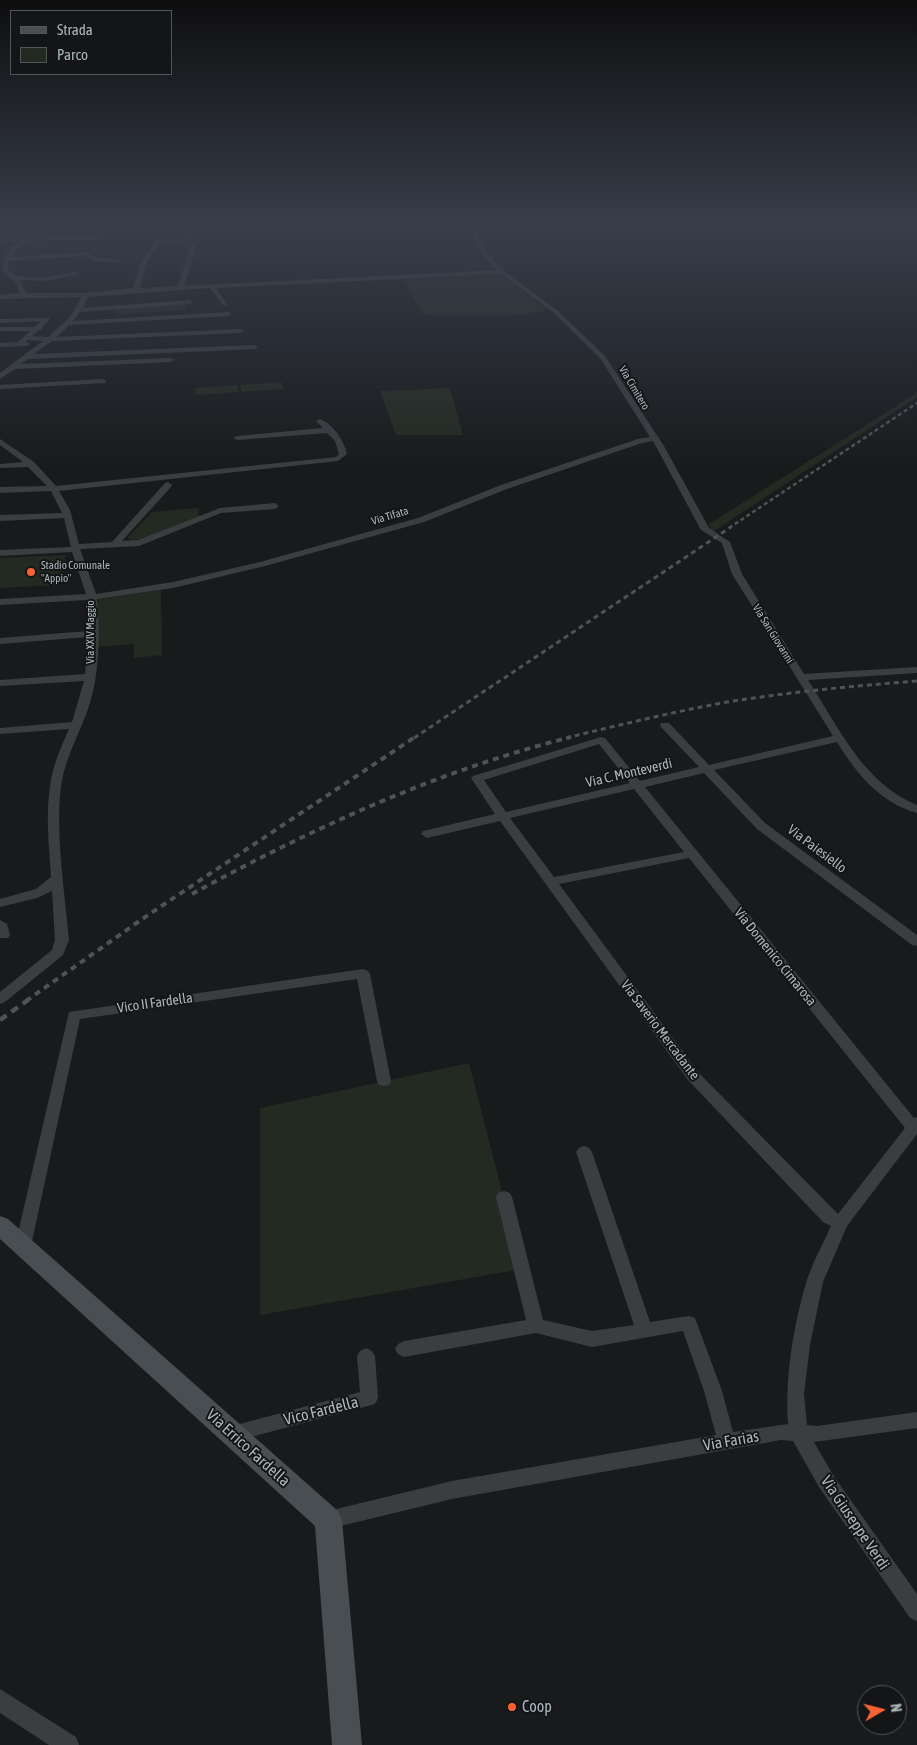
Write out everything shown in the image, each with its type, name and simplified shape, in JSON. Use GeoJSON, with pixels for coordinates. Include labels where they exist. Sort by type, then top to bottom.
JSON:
{"type":"FeatureCollection","features":[{"type":"Feature","properties":{"kind":"street"},"geometry":{"type":"LineString","coordinates":[[0,377],[46,341],[79,310],[101,308]]}},
{"type":"Feature","properties":{"kind":"street","name":"Via Cimitero"},"geometry":{"type":"LineString","coordinates":[[551,308],[603,357],[654,439]]}},
{"type":"Feature","properties":{"kind":"street"},"geometry":{"type":"LineString","coordinates":[[67,323],[228,314]]}},
{"type":"Feature","properties":{"kind":"street"},"geometry":{"type":"LineString","coordinates":[[1,317],[47,319],[20,344]]}},
{"type":"Feature","properties":{"kind":"street"},"geometry":{"type":"LineString","coordinates":[[0,329],[58,330],[235,324]]}},
{"type":"Feature","properties":{"kind":"street"},"geometry":{"type":"LineString","coordinates":[[0,344],[241,331]]}},
{"type":"Feature","properties":{"kind":"street"},"geometry":{"type":"LineString","coordinates":[[27,338],[46,341]]}},
{"type":"Feature","properties":{"kind":"street"},"geometry":{"type":"LineString","coordinates":[[24,357],[255,347]]}},
{"type":"Feature","properties":{"kind":"street"},"geometry":{"type":"LineString","coordinates":[[0,366],[171,360]]}},
{"type":"Feature","properties":{"kind":"street"},"geometry":{"type":"LineString","coordinates":[[0,387],[102,381]]}},
{"type":"Feature","properties":{"kind":"street"},"geometry":{"type":"LineString","coordinates":[[0,490],[53,488],[338,459],[343,454],[340,440],[320,421]]}},
{"type":"Feature","properties":{"kind":"street"},"geometry":{"type":"LineString","coordinates":[[237,438],[330,430]]}},
{"type":"Feature","properties":{"kind":"street","name":"Via Tifata"},"geometry":{"type":"LineString","coordinates":[[0,602],[92,597],[182,583],[372,535],[421,520],[546,473],[641,441],[654,439]]}},
{"type":"Feature","properties":{"kind":"street","name":"Via San Giovanni"},"geometry":{"type":"LineString","coordinates":[[654,439],[706,530],[726,542],[736,574],[838,738],[873,783],[898,803],[917,809]]}},
{"type":"Feature","properties":{"kind":"street","name":"Via XXIV Maggio"},"geometry":{"type":"LineString","coordinates":[[0,441],[31,464],[53,488],[67,515],[75,548],[92,597],[90,677],[76,728],[58,770],[55,790],[57,877]]}},
{"type":"Feature","properties":{"kind":"street"},"geometry":{"type":"LineString","coordinates":[[0,466],[31,464]]}},
{"type":"Feature","properties":{"kind":"street"},"geometry":{"type":"LineString","coordinates":[[115,544],[168,485]]}},
{"type":"Feature","properties":{"kind":"street"},"geometry":{"type":"LineString","coordinates":[[0,553],[139,543],[220,511],[275,506]]}},
{"type":"Feature","properties":{"kind":"street"},"geometry":{"type":"LineString","coordinates":[[0,518],[67,515]]}},
{"type":"Feature","properties":{"kind":"street","name":"Via Tifata"},"geometry":{"type":"LineString","coordinates":[[86,584],[102,590],[126,592]]}},
{"type":"Feature","properties":{"kind":"street"},"geometry":{"type":"LineString","coordinates":[[0,641],[92,634]]}},
{"type":"Feature","properties":{"kind":"street"},"geometry":{"type":"LineString","coordinates":[[800,677],[917,670]]}},
{"type":"Feature","properties":{"kind":"street"},"geometry":{"type":"LineString","coordinates":[[0,683],[90,677]]}},
{"type":"Feature","properties":{"kind":"street","name":"Via Paiesiello"},"geometry":{"type":"LineString","coordinates":[[665,725],[709,769],[761,826],[917,942]]}},
{"type":"Feature","properties":{"kind":"street"},"geometry":{"type":"LineString","coordinates":[[0,732],[76,728]]}},
{"type":"Feature","properties":{"kind":"street","name":"Via C. Monteverdi"},"geometry":{"type":"LineString","coordinates":[[427,834],[637,787],[838,738]]}},
{"type":"Feature","properties":{"kind":"street","name":"Via Domenico Cimarosa"},"geometry":{"type":"LineString","coordinates":[[503,817],[477,778],[601,740],[637,787],[915,1125]]}},
{"type":"Feature","properties":{"kind":"street","name":"Via Saverio Mercadante"},"geometry":{"type":"LineString","coordinates":[[503,817],[693,1076],[829,1217],[840,1224]]}},
{"type":"Feature","properties":{"kind":"street"},"geometry":{"type":"LineString","coordinates":[[550,882],[692,854]]}},
{"type":"Feature","properties":{"kind":"street"},"geometry":{"type":"LineString","coordinates":[[0,903],[42,892],[54,884],[57,877]]}},
{"type":"Feature","properties":{"kind":"street"},"geometry":{"type":"LineString","coordinates":[[0,999],[58,952],[62,940],[57,877]]}},
{"type":"Feature","properties":{"kind":"street","name":"Vico II Fardella"},"geometry":{"type":"LineString","coordinates":[[23,1246],[74,1015],[363,974],[384,1081]]}},
{"type":"Feature","properties":{"kind":"street"},"geometry":{"type":"LineString","coordinates":[[798,1433],[795,1394],[801,1345],[815,1282],[840,1224],[915,1125]]}},
{"type":"Feature","properties":{"kind":"street"},"geometry":{"type":"LineString","coordinates":[[584,1152],[644,1330]]}},
{"type":"Feature","properties":{"kind":"street"},"geometry":{"type":"LineString","coordinates":[[504,1196],[536,1326]]}},
{"type":"Feature","properties":{"kind":"street","name":"Via Errico Fardella"},"geometry":{"type":"LineString","coordinates":[[0,1225],[328,1520]]}},
{"type":"Feature","properties":{"kind":"street"},"geometry":{"type":"LineString","coordinates":[[404,1349],[536,1326],[592,1339],[689,1323],[713,1390],[727,1442]]}},
{"type":"Feature","properties":{"kind":"street","name":"Vico Fardella"},"geometry":{"type":"LineString","coordinates":[[232,1434],[369,1398],[366,1356]]}},
{"type":"Feature","properties":{"kind":"street","name":"Via Farias"},"geometry":{"type":"LineString","coordinates":[[328,1520],[452,1490],[781,1432],[817,1434],[917,1420]]}},
{"type":"Feature","properties":{"kind":"street","name":"Via Giuseppe Verdi"},"geometry":{"type":"LineString","coordinates":[[798,1433],[826,1481],[917,1611]]}},
{"type":"Feature","properties":{"kind":"street"},"geometry":{"type":"LineString","coordinates":[[328,1520],[347,1745]]}},
{"type":"Feature","properties":{"kind":"street"},"geometry":{"type":"LineString","coordinates":[[0,1700],[68,1745]]}},
{"type":"Feature","properties":{"kind":"green space"},"geometry":{"type":"Polygon","coordinates":[[[115,308],[187,308],[187,310],[115,314],[115,308]]]}},
{"type":"Feature","properties":{"kind":"green space"},"geometry":{"type":"Polygon","coordinates":[[[419,308],[545,308],[544,311],[534,313],[462,317],[421,312],[419,308]]]}},
{"type":"Feature","properties":{"kind":"green space"},"geometry":{"type":"Polygon","coordinates":[[[281,382],[283,389],[242,392],[240,385],[281,382]]]}},
{"type":"Feature","properties":{"kind":"green space"},"geometry":{"type":"Polygon","coordinates":[[[237,385],[239,392],[196,395],[195,388],[237,385]]]}},
{"type":"Feature","properties":{"kind":"green space"},"geometry":{"type":"Polygon","coordinates":[[[450,388],[463,435],[396,435],[380,391],[450,388]]]}},
{"type":"Feature","properties":{"kind":"green space"},"geometry":{"type":"Polygon","coordinates":[[[917,393],[917,397],[713,532],[711,530],[709,524],[917,393]]]}},
{"type":"Feature","properties":{"kind":"green space"},"geometry":{"type":"Polygon","coordinates":[[[198,508],[199,517],[140,539],[130,540],[128,537],[152,512],[198,508]]]}},
{"type":"Feature","properties":{"kind":"green space","name":"Stadio Comunale \"Appio\""},"geometry":{"type":"Polygon","coordinates":[[[66,555],[59,585],[0,588],[0,558],[66,555]]]}},
{"type":"Feature","properties":{"kind":"green space"},"geometry":{"type":"Polygon","coordinates":[[[161,590],[162,655],[134,658],[134,644],[98,647],[98,599],[161,590]]]}},
{"type":"Feature","properties":{"kind":"green space"},"geometry":{"type":"Polygon","coordinates":[[[469,1063],[522,1269],[260,1315],[260,1108],[469,1063]]]}},
{"type":"Feature","properties":{"kind":"railway"},"geometry":{"type":"LineString","coordinates":[[729,528],[917,403]]}},
{"type":"Feature","properties":{"kind":"railway"},"geometry":{"type":"LineString","coordinates":[[414,738],[731,527]]}},
{"type":"Feature","properties":{"kind":"railway"},"geometry":{"type":"LineString","coordinates":[[566,738],[666,714],[727,702],[774,695],[917,681]]}},
{"type":"Feature","properties":{"kind":"railway"},"geometry":{"type":"LineString","coordinates":[[26,1001],[148,915],[415,737]]}},
{"type":"Feature","properties":{"kind":"railway"},"geometry":{"type":"LineString","coordinates":[[192,894],[283,846],[424,784],[521,751],[571,737]]}},
{"type":"Feature","properties":{"kind":"railway"},"geometry":{"type":"LineString","coordinates":[[0,1020],[28,1000]]}},
{"type":"Feature","properties":{"kind":"place","name":"Stadio Comunale \"Appio\""},"geometry":{"type":"Point","coordinates":[31,572]}},
{"type":"Feature","properties":{"kind":"place","name":"Coop"},"geometry":{"type":"Point","coordinates":[512,1707]}}]}
